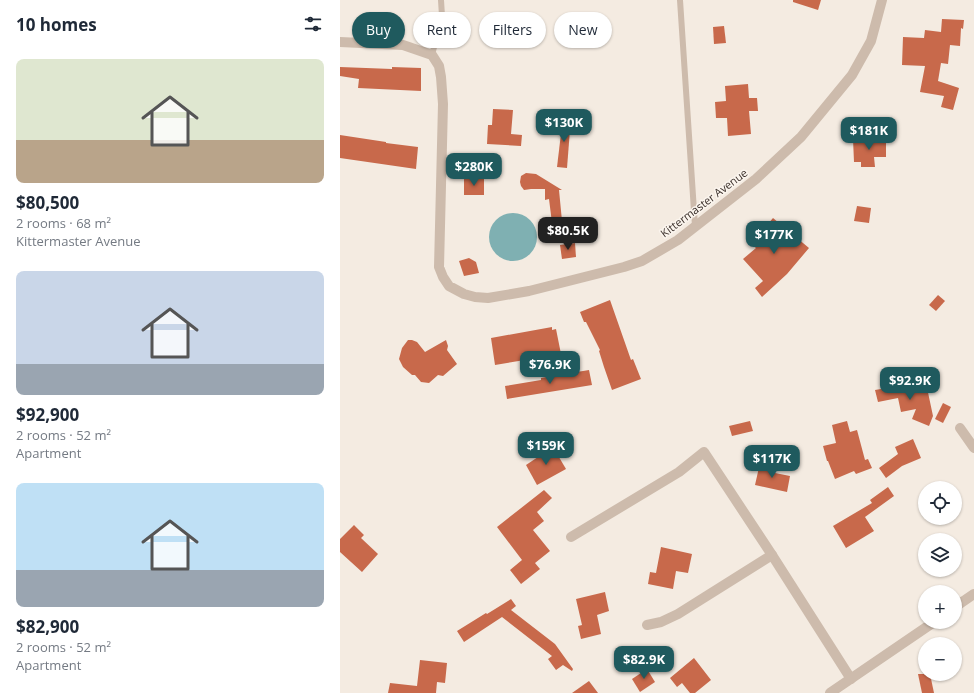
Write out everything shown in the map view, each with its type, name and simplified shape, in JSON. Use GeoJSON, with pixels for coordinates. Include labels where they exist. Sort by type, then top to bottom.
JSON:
{"type":"FeatureCollection","features":[{"type":"Feature","properties":{"kind":"street","name":"Kittermaster Avenue"},"geometry":{"type":"LineString","coordinates":[[432,55],[439,66],[442,77],[439,267],[443,278],[449,286],[464,294],[474,297],[488,298],[529,291],[624,267],[642,261],[678,240],[756,179],[800,137],[852,75],[871,41],[882,0]]}},
{"type":"Feature","properties":{"kind":"street"},"geometry":{"type":"LineString","coordinates":[[340,42],[403,45],[432,55]]}},
{"type":"Feature","properties":{"kind":"street"},"geometry":{"type":"LineString","coordinates":[[960,428],[974,448]]}},
{"type":"Feature","properties":{"kind":"street"},"geometry":{"type":"LineString","coordinates":[[571,537],[679,472],[704,452],[851,679]]}},
{"type":"Feature","properties":{"kind":"street"},"geometry":{"type":"LineString","coordinates":[[647,625],[661,622],[678,614],[772,555]]}},
{"type":"Feature","properties":{"kind":"street"},"geometry":{"type":"LineString","coordinates":[[962,602],[974,594]]}},
{"type":"Feature","properties":{"kind":"street"},"geometry":{"type":"LineString","coordinates":[[830,693],[924,629]]}},
{"type":"Feature","properties":{"kind":"lane"},"geometry":{"type":"LineString","coordinates":[[432,55],[442,16],[441,0]]}},
{"type":"Feature","properties":{"kind":"lane"},"geometry":{"type":"LineString","coordinates":[[680,0],[695,226]]}},
{"type":"Feature","properties":{"kind":"water"},"geometry":{"type":"Polygon","coordinates":[[[513,213],[522,215],[530,220],[535,228],[537,237],[535,246],[530,254],[522,259],[513,261],[504,259],[496,254],[491,246],[489,237],[491,228],[496,220],[504,215],[513,213]]]}},
{"type":"Feature","properties":{"kind":"building"},"geometry":{"type":"Polygon","coordinates":[[[793,0],[821,0],[818,10],[793,2],[793,0]]]}},
{"type":"Feature","properties":{"kind":"building"},"geometry":{"type":"Polygon","coordinates":[[[942,19],[964,20],[963,29],[961,28],[960,46],[950,45],[948,64],[941,63],[938,81],[959,88],[953,110],[941,107],[944,96],[920,92],[925,66],[902,65],[903,37],[924,38],[925,30],[941,32],[942,19]]]}},
{"type":"Feature","properties":{"kind":"building"},"geometry":{"type":"Polygon","coordinates":[[[724,26],[726,43],[714,44],[713,27],[724,26]]]}},
{"type":"Feature","properties":{"kind":"building"},"geometry":{"type":"Polygon","coordinates":[[[340,67],[392,69],[392,67],[421,68],[421,91],[358,88],[359,79],[340,76],[340,67]]]}},
{"type":"Feature","properties":{"kind":"building"},"geometry":{"type":"Polygon","coordinates":[[[748,84],[749,98],[757,98],[758,111],[749,111],[751,134],[728,136],[727,118],[716,118],[715,102],[726,101],[725,86],[748,84]]]}},
{"type":"Feature","properties":{"kind":"building"},"geometry":{"type":"Polygon","coordinates":[[[493,109],[513,110],[511,134],[522,135],[521,146],[487,144],[488,125],[492,125],[493,109]]]}},
{"type":"Feature","properties":{"kind":"building"},"geometry":{"type":"Polygon","coordinates":[[[563,117],[571,117],[567,168],[557,167],[563,117]]]}},
{"type":"Feature","properties":{"kind":"building"},"geometry":{"type":"Polygon","coordinates":[[[340,135],[418,147],[416,169],[340,158],[340,135]]]}},
{"type":"Feature","properties":{"kind":"building"},"geometry":{"type":"Polygon","coordinates":[[[886,138],[886,157],[874,157],[875,167],[861,167],[861,162],[854,162],[853,139],[886,138]]]}},
{"type":"Feature","properties":{"kind":"building"},"geometry":{"type":"Polygon","coordinates":[[[526,173],[536,174],[562,190],[559,190],[562,221],[560,221],[563,238],[554,239],[549,199],[545,200],[545,189],[524,190],[521,186],[521,176],[526,173]]]}},
{"type":"Feature","properties":{"kind":"building"},"geometry":{"type":"Polygon","coordinates":[[[464,179],[484,179],[484,195],[464,195],[464,179]]]}},
{"type":"Feature","properties":{"kind":"building"},"geometry":{"type":"Polygon","coordinates":[[[857,206],[871,208],[869,223],[854,221],[857,206]]]}},
{"type":"Feature","properties":{"kind":"building"},"geometry":{"type":"Polygon","coordinates":[[[773,218],[809,248],[787,274],[762,297],[755,288],[763,281],[743,259],[756,248],[751,244],[773,218]]]}},
{"type":"Feature","properties":{"kind":"building"},"geometry":{"type":"Polygon","coordinates":[[[575,243],[576,257],[562,259],[560,245],[575,243]]]}},
{"type":"Feature","properties":{"kind":"building"},"geometry":{"type":"Polygon","coordinates":[[[469,258],[476,262],[479,273],[464,276],[459,261],[469,258]]]}},
{"type":"Feature","properties":{"kind":"building"},"geometry":{"type":"Polygon","coordinates":[[[938,295],[945,301],[936,311],[929,305],[938,295]]]}},
{"type":"Feature","properties":{"kind":"building"},"geometry":{"type":"Polygon","coordinates":[[[610,300],[631,360],[633,359],[641,379],[612,390],[599,351],[600,350],[580,312],[610,300]]]}},
{"type":"Feature","properties":{"kind":"building"},"geometry":{"type":"Polygon","coordinates":[[[552,327],[552,330],[556,329],[561,354],[495,365],[491,338],[552,327]]]}},
{"type":"Feature","properties":{"kind":"building"},"geometry":{"type":"Polygon","coordinates":[[[408,340],[417,342],[425,352],[446,340],[448,346],[447,350],[457,364],[443,376],[438,375],[429,383],[421,382],[415,375],[412,375],[403,367],[399,359],[402,348],[408,340]]]}},
{"type":"Feature","properties":{"kind":"building"},"geometry":{"type":"Polygon","coordinates":[[[589,370],[592,385],[507,399],[505,386],[589,370]]]}},
{"type":"Feature","properties":{"kind":"building"},"geometry":{"type":"Polygon","coordinates":[[[926,383],[933,416],[929,426],[912,419],[916,409],[901,412],[898,398],[878,402],[875,390],[893,387],[894,390],[926,383]]]}},
{"type":"Feature","properties":{"kind":"building"},"geometry":{"type":"Polygon","coordinates":[[[943,403],[951,407],[943,423],[935,419],[943,403]]]}},
{"type":"Feature","properties":{"kind":"building"},"geometry":{"type":"Polygon","coordinates":[[[750,421],[753,431],[732,436],[729,426],[750,421]]]}},
{"type":"Feature","properties":{"kind":"building"},"geometry":{"type":"Polygon","coordinates":[[[847,421],[850,432],[857,430],[865,460],[868,459],[872,468],[856,474],[854,471],[835,479],[827,461],[823,446],[836,443],[832,425],[847,421]]]}},
{"type":"Feature","properties":{"kind":"building"},"geometry":{"type":"Polygon","coordinates":[[[913,439],[921,458],[902,466],[886,478],[879,468],[898,454],[895,447],[913,439]]]}},
{"type":"Feature","properties":{"kind":"building"},"geometry":{"type":"Polygon","coordinates":[[[553,447],[566,469],[537,485],[526,465],[553,447]]]}},
{"type":"Feature","properties":{"kind":"building"},"geometry":{"type":"Polygon","coordinates":[[[760,463],[771,465],[770,472],[790,476],[787,492],[755,485],[760,463]]]}},
{"type":"Feature","properties":{"kind":"building"},"geometry":{"type":"Polygon","coordinates":[[[888,487],[894,496],[865,517],[874,531],[846,548],[833,526],[872,503],[870,500],[888,487]]]}},
{"type":"Feature","properties":{"kind":"building"},"geometry":{"type":"Polygon","coordinates":[[[544,490],[552,498],[537,512],[544,521],[533,530],[550,551],[535,563],[540,569],[521,584],[510,570],[522,560],[497,527],[544,490]]]}},
{"type":"Feature","properties":{"kind":"building"},"geometry":{"type":"Polygon","coordinates":[[[354,525],[364,535],[361,538],[378,554],[362,572],[340,552],[340,539],[354,525]]]}},
{"type":"Feature","properties":{"kind":"building"},"geometry":{"type":"Polygon","coordinates":[[[661,547],[692,554],[688,573],[676,571],[673,589],[648,584],[650,572],[656,573],[661,547]]]}},
{"type":"Feature","properties":{"kind":"building"},"geometry":{"type":"Polygon","coordinates":[[[605,592],[609,611],[597,615],[601,634],[581,639],[578,626],[582,625],[576,599],[605,592]]]}},
{"type":"Feature","properties":{"kind":"building"},"geometry":{"type":"Polygon","coordinates":[[[511,599],[516,606],[511,610],[555,644],[573,669],[572,671],[563,665],[556,670],[548,659],[552,656],[502,617],[464,642],[457,631],[511,599]]]}},
{"type":"Feature","properties":{"kind":"building"},"geometry":{"type":"Polygon","coordinates":[[[694,658],[711,680],[695,693],[690,693],[682,683],[677,687],[670,678],[694,658]]]}},
{"type":"Feature","properties":{"kind":"building"},"geometry":{"type":"Polygon","coordinates":[[[420,660],[447,663],[445,683],[437,682],[436,693],[388,693],[390,683],[417,686],[420,660]]]}},
{"type":"Feature","properties":{"kind":"building"},"geometry":{"type":"Polygon","coordinates":[[[647,669],[655,682],[640,692],[632,679],[647,669]]]}},
{"type":"Feature","properties":{"kind":"building"},"geometry":{"type":"Polygon","coordinates":[[[589,681],[598,693],[572,693],[589,681]]]}},
{"type":"Feature","properties":{"kind":"building"},"geometry":{"type":"Polygon","coordinates":[[[919,681],[931,681],[934,693],[922,693],[919,681]]]}}]}
